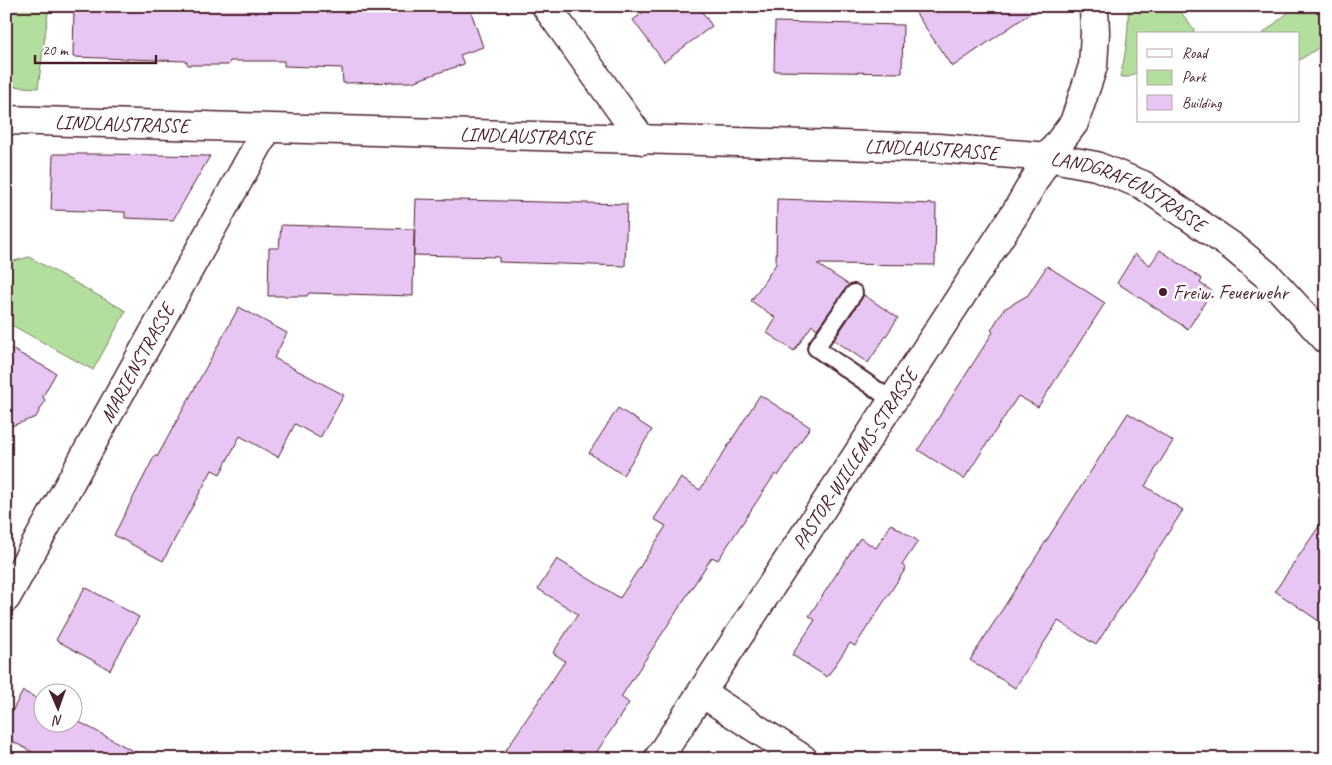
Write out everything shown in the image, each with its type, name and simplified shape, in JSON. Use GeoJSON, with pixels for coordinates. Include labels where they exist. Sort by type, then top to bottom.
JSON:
{"type":"FeatureCollection","features":[{"type":"Feature","properties":{"kind":"street"},"geometry":{"type":"LineString","coordinates":[[546,6],[642,140]]}},
{"type":"Feature","properties":{"kind":"street","name":"LANDGRAFENSTRASSE"},"geometry":{"type":"LineString","coordinates":[[1094,6],[1096,32],[1093,66],[1074,123],[1048,157],[1096,166],[1142,185],[1233,247],[1269,277],[1326,339]]}},
{"type":"Feature","properties":{"kind":"street","name":"LINDLAUSTRASSE"},"geometry":{"type":"LineString","coordinates":[[6,120],[938,148],[1048,157]]}},
{"type":"Feature","properties":{"kind":"street","name":"MARIENSTRASSE"},"geometry":{"type":"LineString","coordinates":[[6,598],[267,129]]}},
{"type":"Feature","properties":{"kind":"street","name":"PASTOR-WILLEMS-STRASSE"},"geometry":{"type":"LineString","coordinates":[[658,759],[893,402],[1016,212],[1048,157]]}},
{"type":"Feature","properties":{"kind":"street"},"geometry":{"type":"LineString","coordinates":[[702,693],[803,759]]}},
{"type":"Feature","properties":{"kind":"lane"},"geometry":{"type":"LineString","coordinates":[[854,293],[816,348],[893,402]]}},
{"type":"Feature","properties":{"kind":"green space"},"geometry":{"type":"Polygon","coordinates":[[[6,6],[49,6],[38,88],[6,86],[6,6]]]}},
{"type":"Feature","properties":{"kind":"green space"},"geometry":{"type":"Polygon","coordinates":[[[1128,6],[1176,6],[1194,29],[1193,32],[1137,32],[1137,72],[1129,77],[1120,77],[1127,42],[1128,6]]]}},
{"type":"Feature","properties":{"kind":"green space"},"geometry":{"type":"Polygon","coordinates":[[[1296,6],[1326,6],[1326,43],[1300,60],[1300,32],[1264,32],[1296,6]]]}},
{"type":"Feature","properties":{"kind":"green space"},"geometry":{"type":"Polygon","coordinates":[[[29,257],[126,311],[93,370],[6,322],[6,263],[29,257]]]}},
{"type":"Feature","properties":{"kind":"building"},"geometry":{"type":"Polygon","coordinates":[[[74,6],[469,6],[483,47],[460,55],[464,64],[412,82],[343,83],[342,68],[284,66],[284,61],[230,61],[228,65],[188,65],[186,61],[73,57],[74,6]]]}},
{"type":"Feature","properties":{"kind":"building"},"geometry":{"type":"Polygon","coordinates":[[[652,6],[698,6],[712,26],[664,62],[633,20],[652,6]]]}},
{"type":"Feature","properties":{"kind":"building"},"geometry":{"type":"Polygon","coordinates":[[[911,6],[1041,6],[952,67],[911,6]]]}},
{"type":"Feature","properties":{"kind":"building"},"geometry":{"type":"Polygon","coordinates":[[[775,22],[903,25],[902,73],[774,71],[775,22]]]}},
{"type":"Feature","properties":{"kind":"building"},"geometry":{"type":"Polygon","coordinates":[[[53,154],[210,156],[173,220],[125,218],[125,212],[51,210],[53,154]]]}},
{"type":"Feature","properties":{"kind":"building"},"geometry":{"type":"Polygon","coordinates":[[[416,199],[627,204],[625,266],[499,262],[499,257],[414,255],[416,199]]]}},
{"type":"Feature","properties":{"kind":"building"},"geometry":{"type":"Polygon","coordinates":[[[777,199],[936,204],[935,265],[817,264],[849,285],[817,329],[812,325],[794,351],[767,333],[776,318],[751,301],[776,264],[777,199]]]}},
{"type":"Feature","properties":{"kind":"building"},"geometry":{"type":"Polygon","coordinates":[[[281,225],[414,229],[413,296],[309,293],[307,296],[268,296],[269,248],[279,248],[281,225]]]}},
{"type":"Feature","properties":{"kind":"building"},"geometry":{"type":"Polygon","coordinates":[[[1160,250],[1202,279],[1200,283],[1212,291],[1188,329],[1117,283],[1135,254],[1150,265],[1160,250]]]}},
{"type":"Feature","properties":{"kind":"building"},"geometry":{"type":"Polygon","coordinates":[[[1047,266],[1105,303],[1038,407],[1018,396],[964,479],[918,450],[993,332],[991,330],[1004,309],[1028,295],[1047,266]]]}},
{"type":"Feature","properties":{"kind":"building"},"geometry":{"type":"Polygon","coordinates":[[[864,295],[898,318],[868,363],[834,340],[864,295]]]}},
{"type":"Feature","properties":{"kind":"building"},"geometry":{"type":"Polygon","coordinates":[[[239,307],[287,333],[274,358],[344,395],[320,438],[295,424],[278,457],[240,436],[220,474],[212,470],[163,561],[114,535],[155,455],[157,457],[239,307]]]}},
{"type":"Feature","properties":{"kind":"building"},"geometry":{"type":"Polygon","coordinates":[[[6,346],[56,373],[43,396],[45,401],[36,417],[6,428],[6,346]]]}},
{"type":"Feature","properties":{"kind":"building"},"geometry":{"type":"Polygon","coordinates":[[[760,395],[810,427],[778,476],[775,474],[718,560],[712,557],[621,697],[629,703],[592,759],[500,759],[565,661],[553,653],[578,614],[538,589],[557,559],[620,598],[666,526],[654,519],[681,478],[700,490],[760,395]]]}},
{"type":"Feature","properties":{"kind":"building"},"geometry":{"type":"Polygon","coordinates":[[[618,408],[652,430],[623,475],[589,453],[618,408]]]}},
{"type":"Feature","properties":{"kind":"building"},"geometry":{"type":"Polygon","coordinates":[[[1128,413],[1173,441],[1145,486],[1183,510],[1096,645],[1058,621],[1015,688],[970,660],[1128,413]]]}},
{"type":"Feature","properties":{"kind":"building"},"geometry":{"type":"Polygon","coordinates":[[[1326,516],[1326,626],[1275,591],[1326,516]]]}},
{"type":"Feature","properties":{"kind":"building"},"geometry":{"type":"Polygon","coordinates":[[[891,524],[918,541],[902,565],[906,568],[855,646],[850,643],[827,677],[792,655],[815,620],[809,616],[860,538],[876,548],[891,524]]]}},
{"type":"Feature","properties":{"kind":"building"},"geometry":{"type":"Polygon","coordinates":[[[85,587],[139,617],[110,670],[56,640],[85,587]]]}},
{"type":"Feature","properties":{"kind":"building"},"geometry":{"type":"Polygon","coordinates":[[[23,691],[32,696],[32,732],[82,732],[82,723],[148,759],[45,759],[6,738],[6,722],[23,691]]]}},
{"type":"Feature","properties":{"kind":"place","name":"Freiw. Feuerwehr"},"geometry":{"type":"Point","coordinates":[1163,292]}}]}
